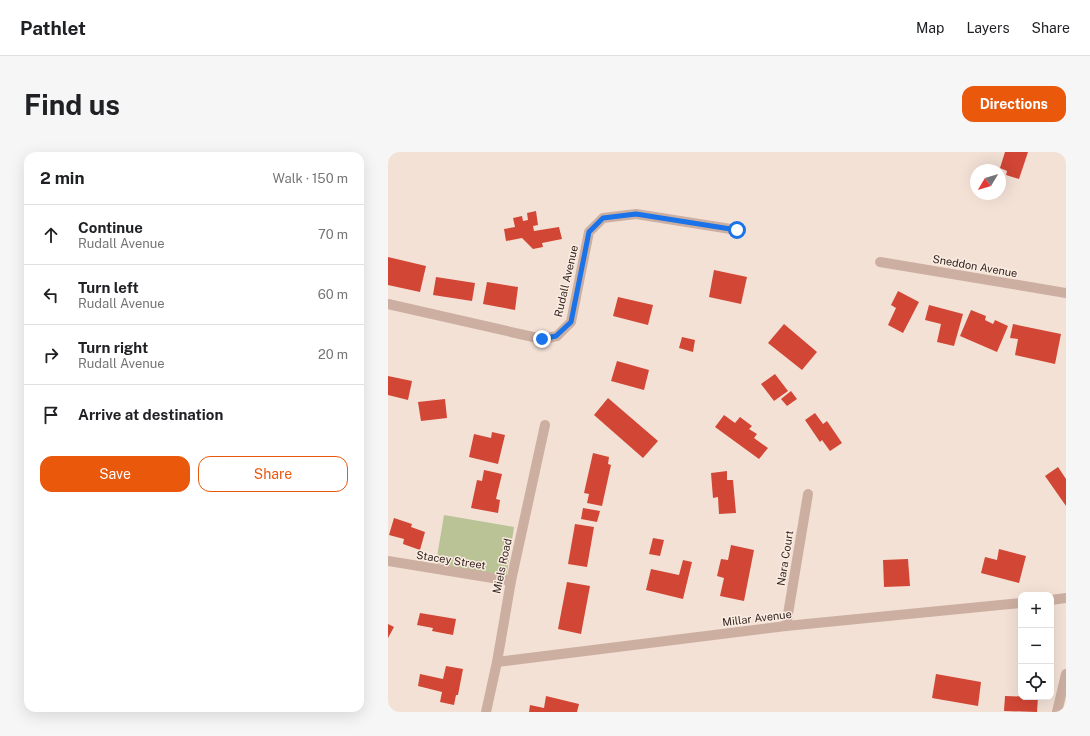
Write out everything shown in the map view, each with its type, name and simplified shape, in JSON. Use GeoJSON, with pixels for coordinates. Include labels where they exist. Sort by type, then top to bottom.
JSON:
{"type":"FeatureCollection","features":[{"type":"Feature","properties":{"kind":"street","name":"Rudall Avenue"},"geometry":{"type":"LineString","coordinates":[[388,304],[542,339],[550,338],[556,336],[571,322],[589,232],[603,218],[636,214],[737,230]]}},
{"type":"Feature","properties":{"kind":"street","name":"Sneddon Avenue"},"geometry":{"type":"LineString","coordinates":[[880,262],[1066,293]]}},
{"type":"Feature","properties":{"kind":"street","name":"Miels Road"},"geometry":{"type":"LineString","coordinates":[[486,712],[497,662],[511,582],[546,425]]}},
{"type":"Feature","properties":{"kind":"street","name":"Nara Court"},"geometry":{"type":"LineString","coordinates":[[786,626],[808,494]]}},
{"type":"Feature","properties":{"kind":"street","name":"Stacey Street"},"geometry":{"type":"LineString","coordinates":[[388,561],[511,582]]}},
{"type":"Feature","properties":{"kind":"street"},"geometry":{"type":"LineString","coordinates":[[1054,600],[1066,598]]}},
{"type":"Feature","properties":{"kind":"street","name":"Millar Avenue"},"geometry":{"type":"LineString","coordinates":[[497,662],[786,626],[1018,603]]}},
{"type":"Feature","properties":{"kind":"street"},"geometry":{"type":"LineString","coordinates":[[1057,712],[1066,674]]}},
{"type":"Feature","properties":{"kind":"green space"},"geometry":{"type":"Polygon","coordinates":[[[444,515],[514,527],[506,579],[436,563],[444,515]]]}},
{"type":"Feature","properties":{"kind":"building"},"geometry":{"type":"Polygon","coordinates":[[[1005,152],[1028,152],[1019,179],[1006,175],[1006,164],[1001,164],[1005,152]]]}},
{"type":"Feature","properties":{"kind":"building"},"geometry":{"type":"Polygon","coordinates":[[[536,211],[538,225],[533,226],[534,231],[559,227],[562,239],[542,243],[543,247],[533,249],[522,238],[506,241],[504,229],[515,227],[513,218],[522,216],[523,221],[528,220],[527,213],[536,211]]]}},
{"type":"Feature","properties":{"kind":"building"},"geometry":{"type":"Polygon","coordinates":[[[388,257],[426,266],[420,292],[388,285],[388,257]]]}},
{"type":"Feature","properties":{"kind":"building"},"geometry":{"type":"Polygon","coordinates":[[[714,270],[747,277],[741,304],[709,297],[714,270]]]}},
{"type":"Feature","properties":{"kind":"building"},"geometry":{"type":"Polygon","coordinates":[[[436,277],[475,283],[472,301],[433,295],[436,277]]]}},
{"type":"Feature","properties":{"kind":"building"},"geometry":{"type":"Polygon","coordinates":[[[487,282],[518,287],[515,310],[483,304],[487,282]]]}},
{"type":"Feature","properties":{"kind":"building"},"geometry":{"type":"Polygon","coordinates":[[[898,291],[919,302],[903,333],[888,325],[896,308],[891,305],[898,291]]]}},
{"type":"Feature","properties":{"kind":"building"},"geometry":{"type":"Polygon","coordinates":[[[618,297],[653,305],[648,325],[613,316],[618,297]]]}},
{"type":"Feature","properties":{"kind":"building"},"geometry":{"type":"Polygon","coordinates":[[[929,305],[963,314],[954,346],[937,342],[941,324],[925,320],[929,305]]]}},
{"type":"Feature","properties":{"kind":"building"},"geometry":{"type":"Polygon","coordinates":[[[971,310],[986,316],[985,320],[993,324],[995,320],[1008,326],[997,352],[960,336],[971,310]]]}},
{"type":"Feature","properties":{"kind":"building"},"geometry":{"type":"Polygon","coordinates":[[[784,324],[817,352],[802,370],[768,343],[784,324]]]}},
{"type":"Feature","properties":{"kind":"building"},"geometry":{"type":"Polygon","coordinates":[[[1013,324],[1061,334],[1055,364],[1015,355],[1018,339],[1010,338],[1013,324]]]}},
{"type":"Feature","properties":{"kind":"building"},"geometry":{"type":"Polygon","coordinates":[[[682,337],[695,340],[693,352],[679,348],[682,337]]]}},
{"type":"Feature","properties":{"kind":"building"},"geometry":{"type":"Polygon","coordinates":[[[617,361],[649,370],[644,390],[611,381],[617,361]]]}},
{"type":"Feature","properties":{"kind":"building"},"geometry":{"type":"Polygon","coordinates":[[[775,374],[788,391],[774,401],[761,384],[775,374]]]}},
{"type":"Feature","properties":{"kind":"building"},"geometry":{"type":"Polygon","coordinates":[[[388,376],[412,381],[408,400],[388,395],[388,376]]]}},
{"type":"Feature","properties":{"kind":"building"},"geometry":{"type":"Polygon","coordinates":[[[791,391],[797,399],[787,406],[781,399],[791,391]]]}},
{"type":"Feature","properties":{"kind":"building"},"geometry":{"type":"Polygon","coordinates":[[[608,398],[658,441],[643,458],[594,415],[608,398]]]}},
{"type":"Feature","properties":{"kind":"building"},"geometry":{"type":"Polygon","coordinates":[[[445,399],[447,418],[421,421],[418,402],[445,399]]]}},
{"type":"Feature","properties":{"kind":"building"},"geometry":{"type":"Polygon","coordinates":[[[815,413],[823,424],[827,421],[842,443],[830,451],[822,440],[820,442],[805,420],[815,413]]]}},
{"type":"Feature","properties":{"kind":"building"},"geometry":{"type":"Polygon","coordinates":[[[724,415],[735,423],[740,417],[752,426],[749,429],[757,434],[754,438],[768,448],[759,459],[715,427],[724,415]]]}},
{"type":"Feature","properties":{"kind":"building"},"geometry":{"type":"Polygon","coordinates":[[[492,432],[505,435],[498,464],[469,457],[474,434],[491,438],[492,432]]]}},
{"type":"Feature","properties":{"kind":"building"},"geometry":{"type":"Polygon","coordinates":[[[593,453],[609,457],[608,464],[611,465],[602,506],[587,503],[589,494],[584,493],[593,453]]]}},
{"type":"Feature","properties":{"kind":"building"},"geometry":{"type":"Polygon","coordinates":[[[1058,467],[1066,479],[1066,506],[1045,476],[1058,467]]]}},
{"type":"Feature","properties":{"kind":"building"},"geometry":{"type":"Polygon","coordinates":[[[484,470],[502,474],[496,499],[500,500],[498,513],[471,508],[477,480],[482,481],[484,470]]]}},
{"type":"Feature","properties":{"kind":"building"},"geometry":{"type":"Polygon","coordinates":[[[727,471],[727,480],[733,480],[736,513],[719,514],[718,497],[713,498],[711,473],[727,471]]]}},
{"type":"Feature","properties":{"kind":"building"},"geometry":{"type":"Polygon","coordinates":[[[583,508],[600,511],[597,522],[581,519],[583,508]]]}},
{"type":"Feature","properties":{"kind":"building"},"geometry":{"type":"Polygon","coordinates":[[[394,518],[412,524],[411,527],[425,532],[420,550],[403,544],[404,539],[389,535],[394,518]]]}},
{"type":"Feature","properties":{"kind":"building"},"geometry":{"type":"Polygon","coordinates":[[[575,524],[594,527],[587,567],[568,564],[575,524]]]}},
{"type":"Feature","properties":{"kind":"building"},"geometry":{"type":"Polygon","coordinates":[[[653,538],[664,540],[660,556],[649,554],[653,538]]]}},
{"type":"Feature","properties":{"kind":"building"},"geometry":{"type":"Polygon","coordinates":[[[731,545],[754,550],[744,601],[720,596],[724,578],[717,576],[721,559],[728,560],[731,545]]]}},
{"type":"Feature","properties":{"kind":"building"},"geometry":{"type":"Polygon","coordinates":[[[999,549],[1026,556],[1019,583],[981,573],[985,557],[997,560],[999,549]]]}},
{"type":"Feature","properties":{"kind":"building"},"geometry":{"type":"Polygon","coordinates":[[[908,559],[910,586],[884,587],[883,560],[908,559]]]}},
{"type":"Feature","properties":{"kind":"building"},"geometry":{"type":"Polygon","coordinates":[[[683,560],[692,562],[683,599],[646,590],[651,569],[679,575],[683,560]]]}},
{"type":"Feature","properties":{"kind":"building"},"geometry":{"type":"Polygon","coordinates":[[[567,582],[590,586],[581,634],[558,629],[567,582]]]}},
{"type":"Feature","properties":{"kind":"building"},"geometry":{"type":"Polygon","coordinates":[[[420,613],[456,619],[453,635],[432,631],[433,628],[417,625],[420,613]]]}},
{"type":"Feature","properties":{"kind":"building"},"geometry":{"type":"Polygon","coordinates":[[[388,624],[394,627],[388,638],[388,624]]]}},
{"type":"Feature","properties":{"kind":"building"},"geometry":{"type":"Polygon","coordinates":[[[446,666],[463,669],[458,695],[456,695],[454,705],[440,702],[442,692],[418,686],[420,674],[443,679],[446,666]]]}},
{"type":"Feature","properties":{"kind":"building"},"geometry":{"type":"Polygon","coordinates":[[[936,674],[981,682],[978,706],[932,698],[936,674]]]}},
{"type":"Feature","properties":{"kind":"building"},"geometry":{"type":"Polygon","coordinates":[[[546,696],[579,704],[577,712],[529,712],[530,705],[544,708],[546,696]]]}},
{"type":"Feature","properties":{"kind":"building"},"geometry":{"type":"Polygon","coordinates":[[[1005,696],[1018,696],[1018,700],[1038,700],[1037,712],[1004,711],[1005,696]]]}},
{"type":"Feature","properties":{"kind":"route"},"geometry":{"type":"LineString","coordinates":[[542,339],[556,336],[571,322],[589,232],[603,218],[636,214],[737,230]]}}]}
